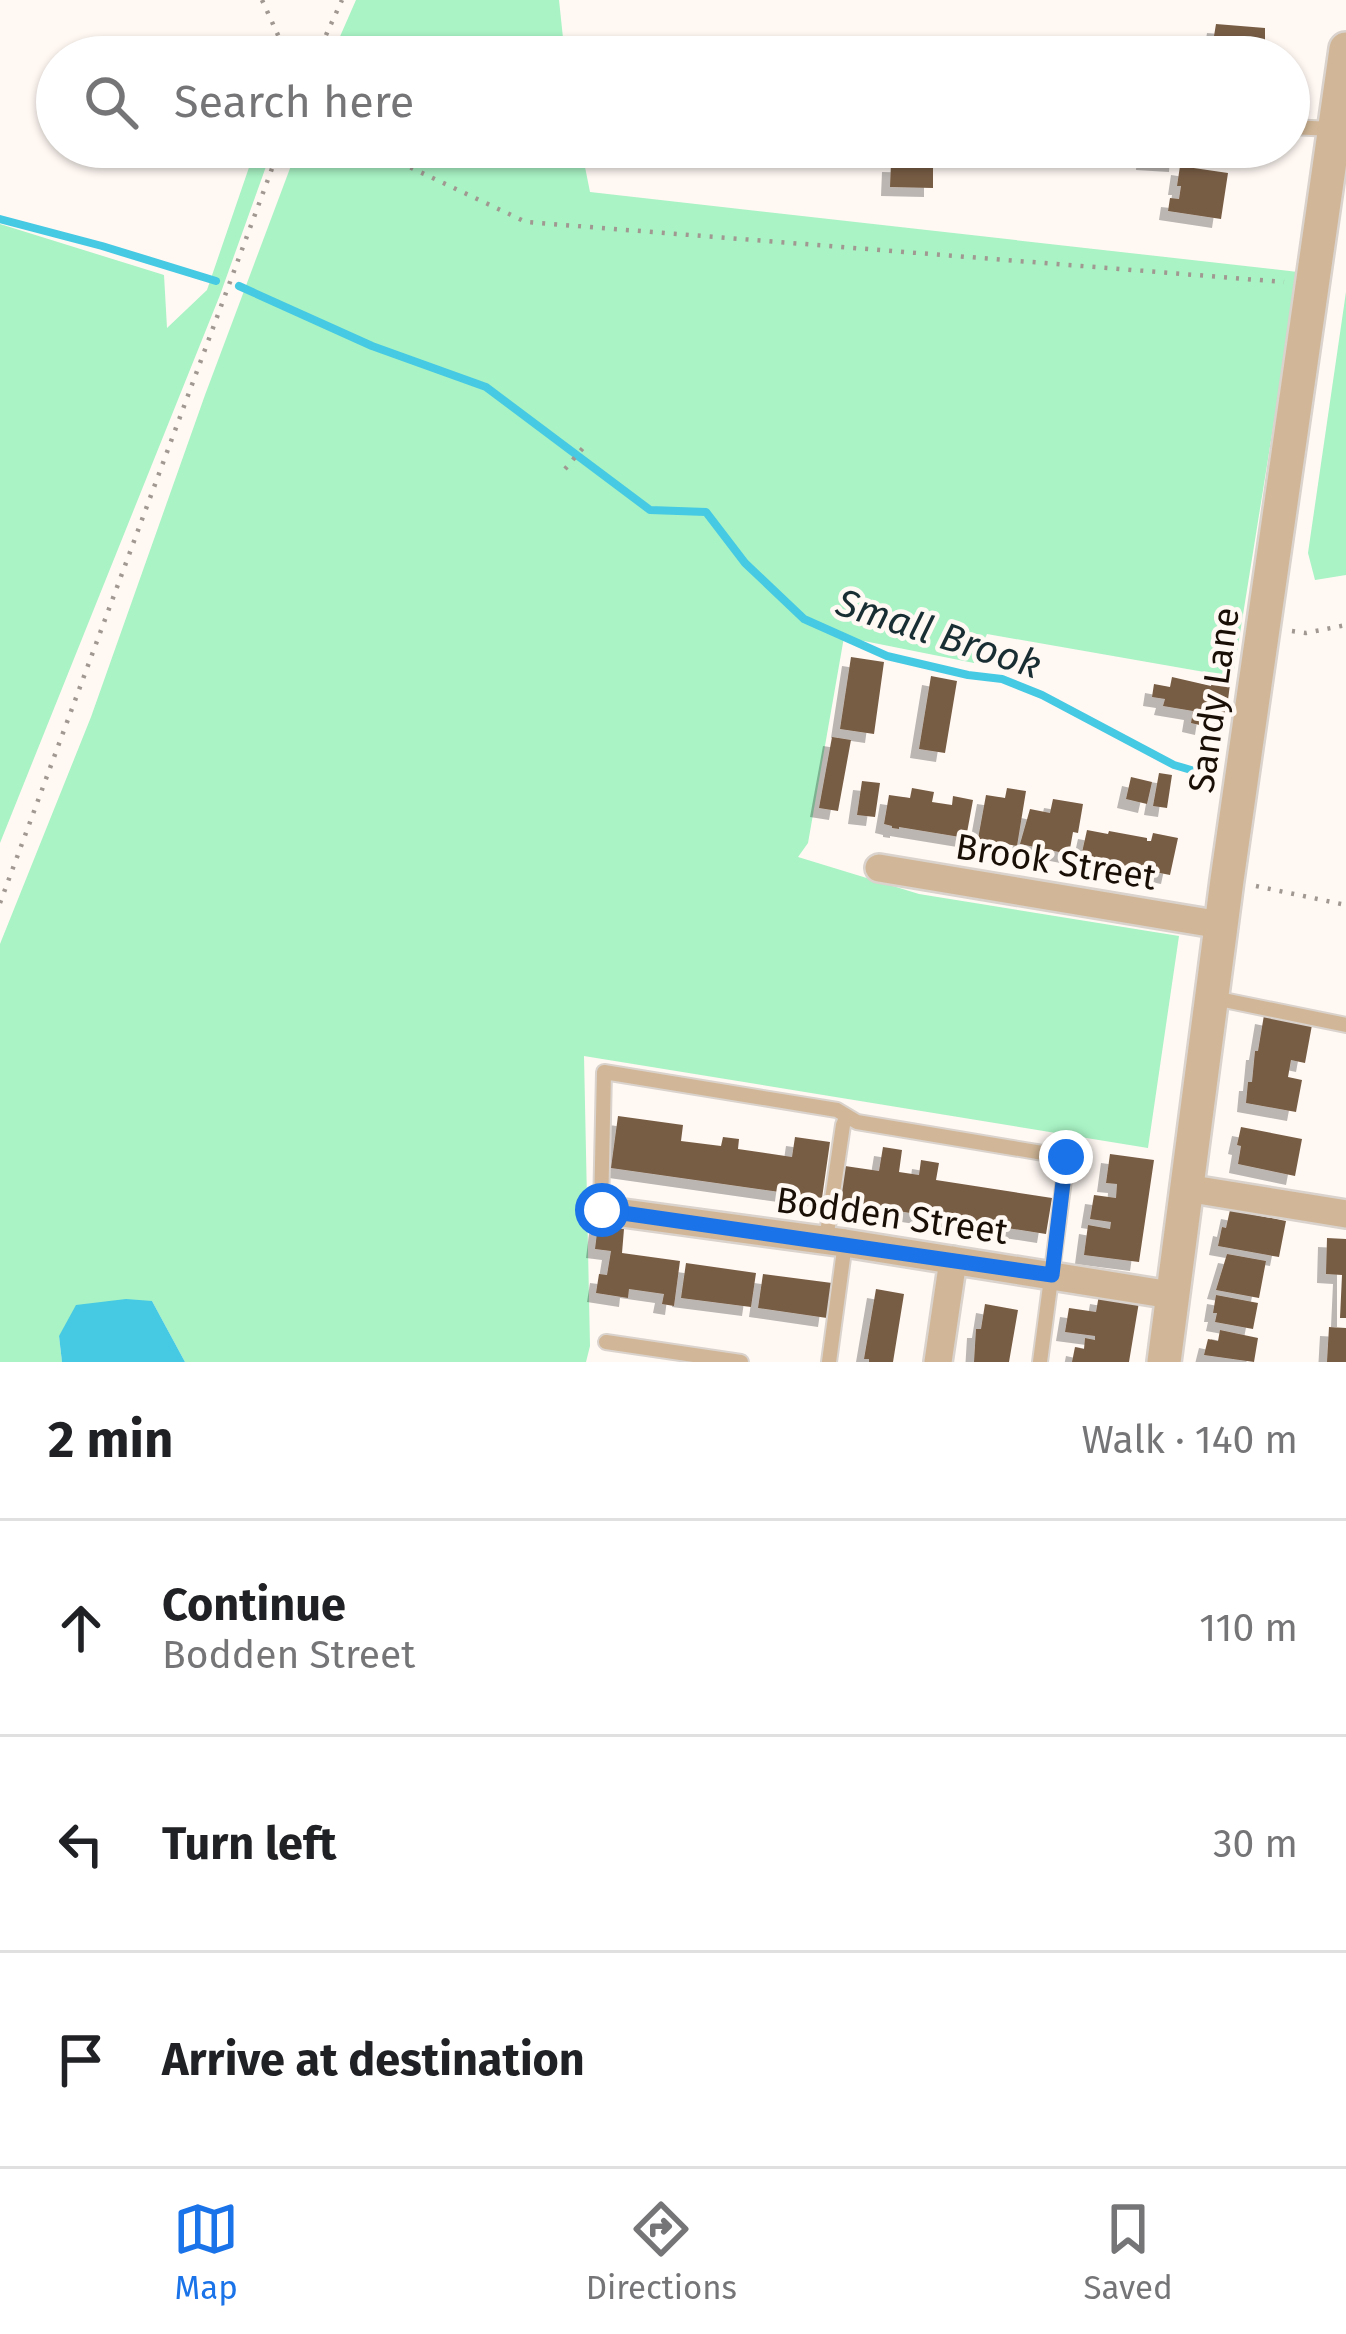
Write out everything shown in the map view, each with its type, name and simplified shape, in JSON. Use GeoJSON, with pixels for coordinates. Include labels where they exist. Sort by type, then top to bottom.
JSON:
{"type":"FeatureCollection","features":[{"type":"Feature","properties":{"kind":"street","name":"Sandy Lane"},"geometry":{"type":"LineString","coordinates":[[1164,1362],[1227,880],[1346,49]]}},
{"type":"Feature","properties":{"kind":"street","name":"Brook Street"},"geometry":{"type":"LineString","coordinates":[[878,868],[1221,926]]}},
{"type":"Feature","properties":{"kind":"street"},"geometry":{"type":"LineString","coordinates":[[1186,1188],[1346,1214]]}},
{"type":"Feature","properties":{"kind":"street","name":"Bodden Street"},"geometry":{"type":"LineString","coordinates":[[602,1210],[1171,1295]]}},
{"type":"Feature","properties":{"kind":"street"},"geometry":{"type":"LineString","coordinates":[[938,1362],[953,1260]]}},
{"type":"Feature","properties":{"kind":"lane"},"geometry":{"type":"LineString","coordinates":[[1310,128],[1334,129]]}},
{"type":"Feature","properties":{"kind":"lane"},"geometry":{"type":"LineString","coordinates":[[1214,998],[1346,1025]]}},
{"type":"Feature","properties":{"kind":"lane"},"geometry":{"type":"LineString","coordinates":[[602,1210],[604,1072],[837,1110],[857,1122],[1066,1157],[1040,1362]]}},
{"type":"Feature","properties":{"kind":"lane"},"geometry":{"type":"LineString","coordinates":[[829,1362],[847,1115]]}},
{"type":"Feature","properties":{"kind":"lane"},"geometry":{"type":"LineString","coordinates":[[606,1342],[741,1362]]}},
{"type":"Feature","properties":{"kind":"path"},"geometry":{"type":"LineString","coordinates":[[262,0],[278,36]]}},
{"type":"Feature","properties":{"kind":"path"},"geometry":{"type":"LineString","coordinates":[[325,36],[341,0]]}},
{"type":"Feature","properties":{"kind":"path"},"geometry":{"type":"LineString","coordinates":[[0,903],[272,168]]}},
{"type":"Feature","properties":{"kind":"path"},"geometry":{"type":"LineString","coordinates":[[412,168],[526,222],[1311,285]]}},
{"type":"Feature","properties":{"kind":"path"},"geometry":{"type":"LineString","coordinates":[[565,469],[588,442]]}},
{"type":"Feature","properties":{"kind":"path"},"geometry":{"type":"LineString","coordinates":[[1263,626],[1306,633],[1346,625]]}},
{"type":"Feature","properties":{"kind":"path"},"geometry":{"type":"LineString","coordinates":[[1227,880],[1346,905]]}},
{"type":"Feature","properties":{"kind":"green space"},"geometry":{"type":"Polygon","coordinates":[[[356,0],[559,0],[563,36],[340,36],[356,0]]]}},
{"type":"Feature","properties":{"kind":"green space"},"geometry":{"type":"Polygon","coordinates":[[[249,168],[265,168],[220,295],[0,843],[0,224],[164,275],[167,328],[207,290],[249,168]]]}},
{"type":"Feature","properties":{"kind":"green space"},"geometry":{"type":"Polygon","coordinates":[[[290,168],[585,168],[590,192],[1298,272],[1233,677],[987,634],[974,663],[844,637],[808,843],[798,857],[919,894],[1179,936],[1148,1148],[584,1056],[590,1346],[586,1362],[185,1362],[152,1301],[59,1336],[62,1362],[0,1362],[0,944],[91,717],[290,168]]]}},
{"type":"Feature","properties":{"kind":"green space"},"geometry":{"type":"Polygon","coordinates":[[[1346,292],[1346,575],[1315,580],[1308,553],[1346,292]]]}},
{"type":"Feature","properties":{"kind":"water"},"geometry":{"type":"Polygon","coordinates":[[[152,1301],[185,1362],[62,1362],[59,1336],[76,1305],[152,1301]]]}},
{"type":"Feature","properties":{"kind":"building"},"geometry":{"type":"Polygon","coordinates":[[[1216,24],[1265,28],[1265,36],[1214,36],[1216,24]]]}},
{"type":"Feature","properties":{"kind":"building"},"geometry":{"type":"Polygon","coordinates":[[[891,168],[933,168],[933,188],[890,187],[891,168]]]}},
{"type":"Feature","properties":{"kind":"building"},"geometry":{"type":"Polygon","coordinates":[[[1180,168],[1228,173],[1221,219],[1168,211],[1170,198],[1179,199],[1181,186],[1177,186],[1180,168]]]}},
{"type":"Feature","properties":{"kind":"building"},"geometry":{"type":"Polygon","coordinates":[[[851,657],[884,662],[874,734],[840,729],[851,657]]]}},
{"type":"Feature","properties":{"kind":"building"},"geometry":{"type":"Polygon","coordinates":[[[931,676],[957,681],[945,753],[919,749],[931,676]]]}},
{"type":"Feature","properties":{"kind":"building"},"geometry":{"type":"Polygon","coordinates":[[[1172,677],[1211,686],[1212,681],[1230,684],[1226,716],[1206,713],[1204,726],[1191,723],[1193,711],[1163,706],[1165,699],[1152,697],[1154,684],[1170,687],[1172,677]]]}},
{"type":"Feature","properties":{"kind":"building"},"geometry":{"type":"Polygon","coordinates":[[[832,737],[851,740],[838,811],[819,808],[832,737]]]}},
{"type":"Feature","properties":{"kind":"building"},"geometry":{"type":"Polygon","coordinates":[[[1159,773],[1172,775],[1167,808],[1153,806],[1159,773]]]}},
{"type":"Feature","properties":{"kind":"building"},"geometry":{"type":"Polygon","coordinates":[[[1131,777],[1152,782],[1147,804],[1126,799],[1131,777]]]}},
{"type":"Feature","properties":{"kind":"building"},"geometry":{"type":"Polygon","coordinates":[[[862,781],[880,783],[875,817],[857,815],[862,781]]]}},
{"type":"Feature","properties":{"kind":"building"},"geometry":{"type":"Polygon","coordinates":[[[912,788],[934,792],[932,802],[952,805],[953,796],[973,800],[966,838],[884,824],[889,795],[910,798],[912,788]]]}},
{"type":"Feature","properties":{"kind":"building"},"geometry":{"type":"Polygon","coordinates":[[[1007,788],[1026,791],[1017,846],[978,839],[986,795],[1005,798],[1007,788]]]}},
{"type":"Feature","properties":{"kind":"building"},"geometry":{"type":"Polygon","coordinates":[[[1053,799],[1083,804],[1069,854],[1020,844],[1030,809],[1050,813],[1053,799]]]}},
{"type":"Feature","properties":{"kind":"building"},"geometry":{"type":"Polygon","coordinates":[[[1087,830],[1147,841],[1153,833],[1178,838],[1170,875],[1081,857],[1087,830]]]}},
{"type":"Feature","properties":{"kind":"building"},"geometry":{"type":"Polygon","coordinates":[[[1264,1015],[1312,1025],[1305,1063],[1291,1060],[1288,1077],[1302,1080],[1296,1112],[1246,1103],[1264,1015]]]}},
{"type":"Feature","properties":{"kind":"building"},"geometry":{"type":"Polygon","coordinates":[[[618,1116],[683,1125],[681,1141],[721,1146],[723,1137],[739,1139],[738,1149],[792,1157],[795,1137],[830,1142],[822,1198],[611,1168],[618,1116]]]}},
{"type":"Feature","properties":{"kind":"building"},"geometry":{"type":"Polygon","coordinates":[[[1241,1127],[1302,1139],[1295,1176],[1238,1164],[1241,1127]]]}},
{"type":"Feature","properties":{"kind":"building"},"geometry":{"type":"Polygon","coordinates":[[[883,1147],[902,1150],[899,1172],[919,1175],[921,1160],[939,1163],[936,1180],[1052,1198],[1046,1234],[840,1202],[845,1166],[879,1171],[883,1147]]]}},
{"type":"Feature","properties":{"kind":"building"},"geometry":{"type":"Polygon","coordinates":[[[1110,1154],[1154,1160],[1139,1262],[1084,1255],[1088,1225],[1110,1229],[1111,1222],[1090,1219],[1094,1195],[1116,1198],[1117,1184],[1106,1183],[1110,1154]]]}},
{"type":"Feature","properties":{"kind":"building"},"geometry":{"type":"Polygon","coordinates":[[[1230,1210],[1286,1221],[1279,1257],[1218,1246],[1230,1210]]]}},
{"type":"Feature","properties":{"kind":"building"},"geometry":{"type":"Polygon","coordinates":[[[598,1225],[624,1229],[622,1253],[680,1261],[674,1306],[662,1304],[664,1294],[629,1289],[628,1298],[596,1293],[599,1274],[607,1275],[611,1251],[595,1249],[598,1225]]]}},
{"type":"Feature","properties":{"kind":"building"},"geometry":{"type":"Polygon","coordinates":[[[1327,1238],[1346,1239],[1346,1318],[1340,1318],[1342,1275],[1326,1274],[1327,1238]]]}},
{"type":"Feature","properties":{"kind":"building"},"geometry":{"type":"Polygon","coordinates":[[[1227,1254],[1266,1261],[1259,1298],[1216,1290],[1227,1254]]]}},
{"type":"Feature","properties":{"kind":"building"},"geometry":{"type":"Polygon","coordinates":[[[686,1263],[756,1273],[751,1307],[681,1298],[686,1263]]]}},
{"type":"Feature","properties":{"kind":"building"},"geometry":{"type":"Polygon","coordinates":[[[763,1274],[832,1283],[827,1318],[758,1308],[763,1274]]]}},
{"type":"Feature","properties":{"kind":"building"},"geometry":{"type":"Polygon","coordinates":[[[876,1289],[904,1294],[893,1362],[864,1359],[876,1289]]]}},
{"type":"Feature","properties":{"kind":"building"},"geometry":{"type":"Polygon","coordinates":[[[1099,1295],[1139,1302],[1129,1362],[1072,1362],[1075,1347],[1084,1349],[1085,1338],[1095,1340],[1095,1336],[1065,1332],[1069,1308],[1096,1312],[1099,1295]]]}},
{"type":"Feature","properties":{"kind":"building"},"geometry":{"type":"Polygon","coordinates":[[[1216,1295],[1258,1303],[1253,1329],[1215,1322],[1216,1295]]]}},
{"type":"Feature","properties":{"kind":"building"},"geometry":{"type":"Polygon","coordinates":[[[985,1304],[1018,1310],[1009,1362],[974,1362],[976,1329],[981,1329],[985,1304]]]}},
{"type":"Feature","properties":{"kind":"building"},"geometry":{"type":"Polygon","coordinates":[[[1329,1327],[1346,1328],[1346,1362],[1327,1362],[1329,1327]]]}},
{"type":"Feature","properties":{"kind":"building"},"geometry":{"type":"Polygon","coordinates":[[[1220,1330],[1258,1338],[1254,1362],[1204,1355],[1208,1339],[1218,1341],[1220,1330]]]}},
{"type":"Feature","properties":{"kind":"waterway","name":"Small Brook"},"geometry":{"type":"LineString","coordinates":[[0,219],[216,281]]}},
{"type":"Feature","properties":{"kind":"waterway","name":"Small Brook"},"geometry":{"type":"LineString","coordinates":[[239,286],[372,346],[486,387],[650,510],[706,512],[745,563],[804,619],[887,656],[1002,679],[1174,765],[1208,775]]}},
{"type":"Feature","properties":{"kind":"route"},"geometry":{"type":"LineString","coordinates":[[602,1210],[1052,1275],[1066,1157]]}}]}
